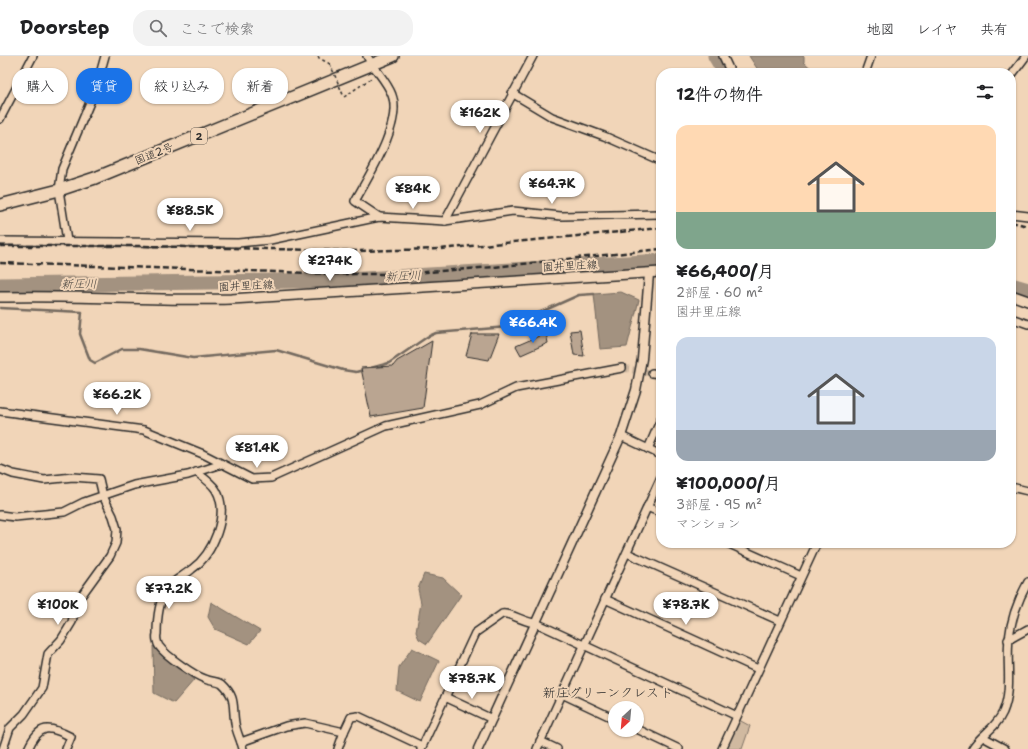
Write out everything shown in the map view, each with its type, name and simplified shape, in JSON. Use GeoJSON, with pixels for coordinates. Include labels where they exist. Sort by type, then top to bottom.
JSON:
{"type":"FeatureCollection","features":[{"type":"Feature","properties":{"kind":"highway","name":"国道2号"},"geometry":{"type":"LineString","coordinates":[[0,205],[58,190],[102,175],[393,56]]}},
{"type":"Feature","properties":{"kind":"main road","name":"園井里庄線"},"geometry":{"type":"LineString","coordinates":[[0,298],[36,296],[177,300],[230,299],[656,273]]}},
{"type":"Feature","properties":{"kind":"main road"},"geometry":{"type":"LineString","coordinates":[[1016,297],[1028,301]]}},
{"type":"Feature","properties":{"kind":"street"},"geometry":{"type":"LineString","coordinates":[[0,119],[33,56]]}},
{"type":"Feature","properties":{"kind":"street"},"geometry":{"type":"LineString","coordinates":[[67,241],[58,190],[62,169],[96,88],[105,56]]}},
{"type":"Feature","properties":{"kind":"street"},"geometry":{"type":"LineString","coordinates":[[445,221],[533,56]]}},
{"type":"Feature","properties":{"kind":"street"},"geometry":{"type":"LineString","coordinates":[[723,56],[729,68]]}},
{"type":"Feature","properties":{"kind":"street"},"geometry":{"type":"LineString","coordinates":[[867,68],[871,56]]}},
{"type":"Feature","properties":{"kind":"street"},"geometry":{"type":"LineString","coordinates":[[1016,69],[1026,56]]}},
{"type":"Feature","properties":{"kind":"street"},"geometry":{"type":"LineString","coordinates":[[372,65],[392,95],[394,107],[387,140],[354,201],[379,217]]}},
{"type":"Feature","properties":{"kind":"street"},"geometry":{"type":"LineString","coordinates":[[512,93],[552,117],[604,136],[656,159]]}},
{"type":"Feature","properties":{"kind":"street"},"geometry":{"type":"LineString","coordinates":[[0,241],[238,243],[270,240],[379,217],[445,221],[513,211],[561,216],[656,214]]}},
{"type":"Feature","properties":{"kind":"street"},"geometry":{"type":"LineString","coordinates":[[1016,215],[1028,216]]}},
{"type":"Feature","properties":{"kind":"street"},"geometry":{"type":"LineString","coordinates":[[478,749],[621,436],[636,390],[642,359],[649,274]]}},
{"type":"Feature","properties":{"kind":"street"},"geometry":{"type":"LineString","coordinates":[[1016,320],[1028,324]]}},
{"type":"Feature","properties":{"kind":"street"},"geometry":{"type":"LineString","coordinates":[[0,411],[144,430],[222,464],[252,479],[271,478],[386,426],[480,405],[516,388],[622,368]]}},
{"type":"Feature","properties":{"kind":"street"},"geometry":{"type":"LineString","coordinates":[[652,372],[656,373]]}},
{"type":"Feature","properties":{"kind":"street"},"geometry":{"type":"LineString","coordinates":[[648,449],[656,431]]}},
{"type":"Feature","properties":{"kind":"street"},"geometry":{"type":"LineString","coordinates":[[621,436],[656,453]]}},
{"type":"Feature","properties":{"kind":"street"},"geometry":{"type":"LineString","coordinates":[[0,515],[15,517],[64,512],[134,484],[196,472],[222,464]]}},
{"type":"Feature","properties":{"kind":"street"},"geometry":{"type":"LineString","coordinates":[[0,470],[44,480],[73,477],[99,479],[103,496],[113,516],[117,529],[116,544],[110,556],[76,603],[72,622],[61,640],[48,654],[42,688],[24,714],[10,728],[3,749]]}},
{"type":"Feature","properties":{"kind":"street"},"geometry":{"type":"LineString","coordinates":[[196,472],[216,490],[221,506],[220,519],[213,541],[204,556],[193,569],[177,579],[166,589],[160,605],[156,635],[159,645],[184,667],[206,680],[221,683],[231,694],[235,706],[235,722],[242,746],[286,726],[305,723],[344,732]]}},
{"type":"Feature","properties":{"kind":"street"},"geometry":{"type":"LineString","coordinates":[[1016,487],[1028,491]]}},
{"type":"Feature","properties":{"kind":"street"},"geometry":{"type":"LineString","coordinates":[[536,749],[656,488]]}},
{"type":"Feature","properties":{"kind":"street"},"geometry":{"type":"LineString","coordinates":[[647,507],[656,511]]}},
{"type":"Feature","properties":{"kind":"street"},"geometry":{"type":"LineString","coordinates":[[738,548],[801,576]]}},
{"type":"Feature","properties":{"kind":"street"},"geometry":{"type":"LineString","coordinates":[[722,749],[815,548]]}},
{"type":"Feature","properties":{"kind":"street"},"geometry":{"type":"LineString","coordinates":[[627,553],[780,621]]}},
{"type":"Feature","properties":{"kind":"street"},"geometry":{"type":"LineString","coordinates":[[972,749],[993,729],[1003,713],[1008,694],[1010,677],[1008,640],[1016,605],[1028,582]]}},
{"type":"Feature","properties":{"kind":"street"},"geometry":{"type":"LineString","coordinates":[[605,599],[758,669]]}},
{"type":"Feature","properties":{"kind":"street"},"geometry":{"type":"LineString","coordinates":[[338,749],[351,717],[358,716],[422,747],[475,633],[502,614],[506,613],[527,623],[536,623],[737,716]]}},
{"type":"Feature","properties":{"kind":"street"},"geometry":{"type":"LineString","coordinates":[[1008,640],[1028,629]]}},
{"type":"Feature","properties":{"kind":"street"},"geometry":{"type":"LineString","coordinates":[[562,694],[608,716]]}},
{"type":"Feature","properties":{"kind":"street"},"geometry":{"type":"LineString","coordinates":[[445,697],[492,719]]}},
{"type":"Feature","properties":{"kind":"street"},"geometry":{"type":"LineString","coordinates":[[28,749],[33,738],[45,729],[55,728],[71,737],[66,749]]}},
{"type":"Feature","properties":{"kind":"street"},"geometry":{"type":"LineString","coordinates":[[644,732],[678,749]]}},
{"type":"Feature","properties":{"kind":"street"},"geometry":{"type":"LineString","coordinates":[[983,737],[1004,749]]}},
{"type":"Feature","properties":{"kind":"street"},"geometry":{"type":"LineString","coordinates":[[540,741],[557,749]]}},
{"type":"Feature","properties":{"kind":"path"},"geometry":{"type":"LineString","coordinates":[[318,56],[330,64],[344,97],[372,65]]}},
{"type":"Feature","properties":{"kind":"shaded area"},"geometry":{"type":"Polygon","coordinates":[[[749,56],[804,56],[804,62],[811,68],[757,68],[749,56]]]}},
{"type":"Feature","properties":{"kind":"shaded area"},"geometry":{"type":"Polygon","coordinates":[[[621,292],[639,300],[627,347],[600,349],[594,294],[621,292]]]}},
{"type":"Feature","properties":{"kind":"shaded area"},"geometry":{"type":"Polygon","coordinates":[[[424,574],[443,578],[461,595],[427,644],[419,639],[416,632],[421,603],[418,589],[424,574]]]}},
{"type":"Feature","properties":{"kind":"shaded area"},"geometry":{"type":"Polygon","coordinates":[[[211,602],[260,631],[249,644],[215,629],[208,617],[211,602]]]}},
{"type":"Feature","properties":{"kind":"shaded area"},"geometry":{"type":"Polygon","coordinates":[[[153,646],[194,680],[174,703],[154,693],[153,646]]]}},
{"type":"Feature","properties":{"kind":"shaded area"},"geometry":{"type":"Polygon","coordinates":[[[412,648],[439,661],[420,702],[397,691],[399,667],[412,648]]]}},
{"type":"Feature","properties":{"kind":"shaded area"},"geometry":{"type":"Polygon","coordinates":[[[739,720],[750,726],[742,749],[725,749],[739,720]]]}},
{"type":"Feature","properties":{"kind":"building"},"geometry":{"type":"Polygon","coordinates":[[[580,330],[584,356],[574,355],[570,331],[580,330]]]}},
{"type":"Feature","properties":{"kind":"building"},"geometry":{"type":"Polygon","coordinates":[[[546,333],[548,343],[521,355],[516,346],[546,333]]]}},
{"type":"Feature","properties":{"kind":"building"},"geometry":{"type":"Polygon","coordinates":[[[472,334],[499,334],[489,360],[466,356],[472,334]]]}},
{"type":"Feature","properties":{"kind":"building"},"geometry":{"type":"Polygon","coordinates":[[[432,341],[423,408],[371,417],[361,368],[393,366],[397,361],[432,341]]]}},
{"type":"Feature","properties":{"kind":"waterway"},"geometry":{"type":"LineString","coordinates":[[715,56],[722,68]]}},
{"type":"Feature","properties":{"kind":"waterway","name":"新圧川"},"geometry":{"type":"LineString","coordinates":[[0,285],[347,280],[656,261]]}},
{"type":"Feature","properties":{"kind":"waterway","name":"新圧川"},"geometry":{"type":"LineString","coordinates":[[1016,286],[1028,290]]}},
{"type":"Feature","properties":{"kind":"waterway"},"geometry":{"type":"LineString","coordinates":[[0,308],[82,312],[80,334],[90,360],[95,363],[122,349],[139,349],[193,358],[276,350],[343,370],[356,372],[389,363],[427,337],[436,333],[507,327],[579,295],[594,294]]}},
{"type":"Feature","properties":{"kind":"tunnel"},"geometry":{"type":"LineString","coordinates":[[622,368],[652,373]]}},
{"type":"Feature","properties":{"kind":"railway"},"geometry":{"type":"LineString","coordinates":[[1016,223],[1028,226]]}},
{"type":"Feature","properties":{"kind":"railway"},"geometry":{"type":"LineString","coordinates":[[0,246],[144,246],[356,251],[440,249],[656,228]]}},
{"type":"Feature","properties":{"kind":"railway"},"geometry":{"type":"LineString","coordinates":[[0,263],[341,274],[400,274],[494,267],[656,250]]}},
{"type":"Feature","properties":{"kind":"district","name":"新庄グリーンクレスト"},"geometry":{"type":"Point","coordinates":[608,692]}}]}
